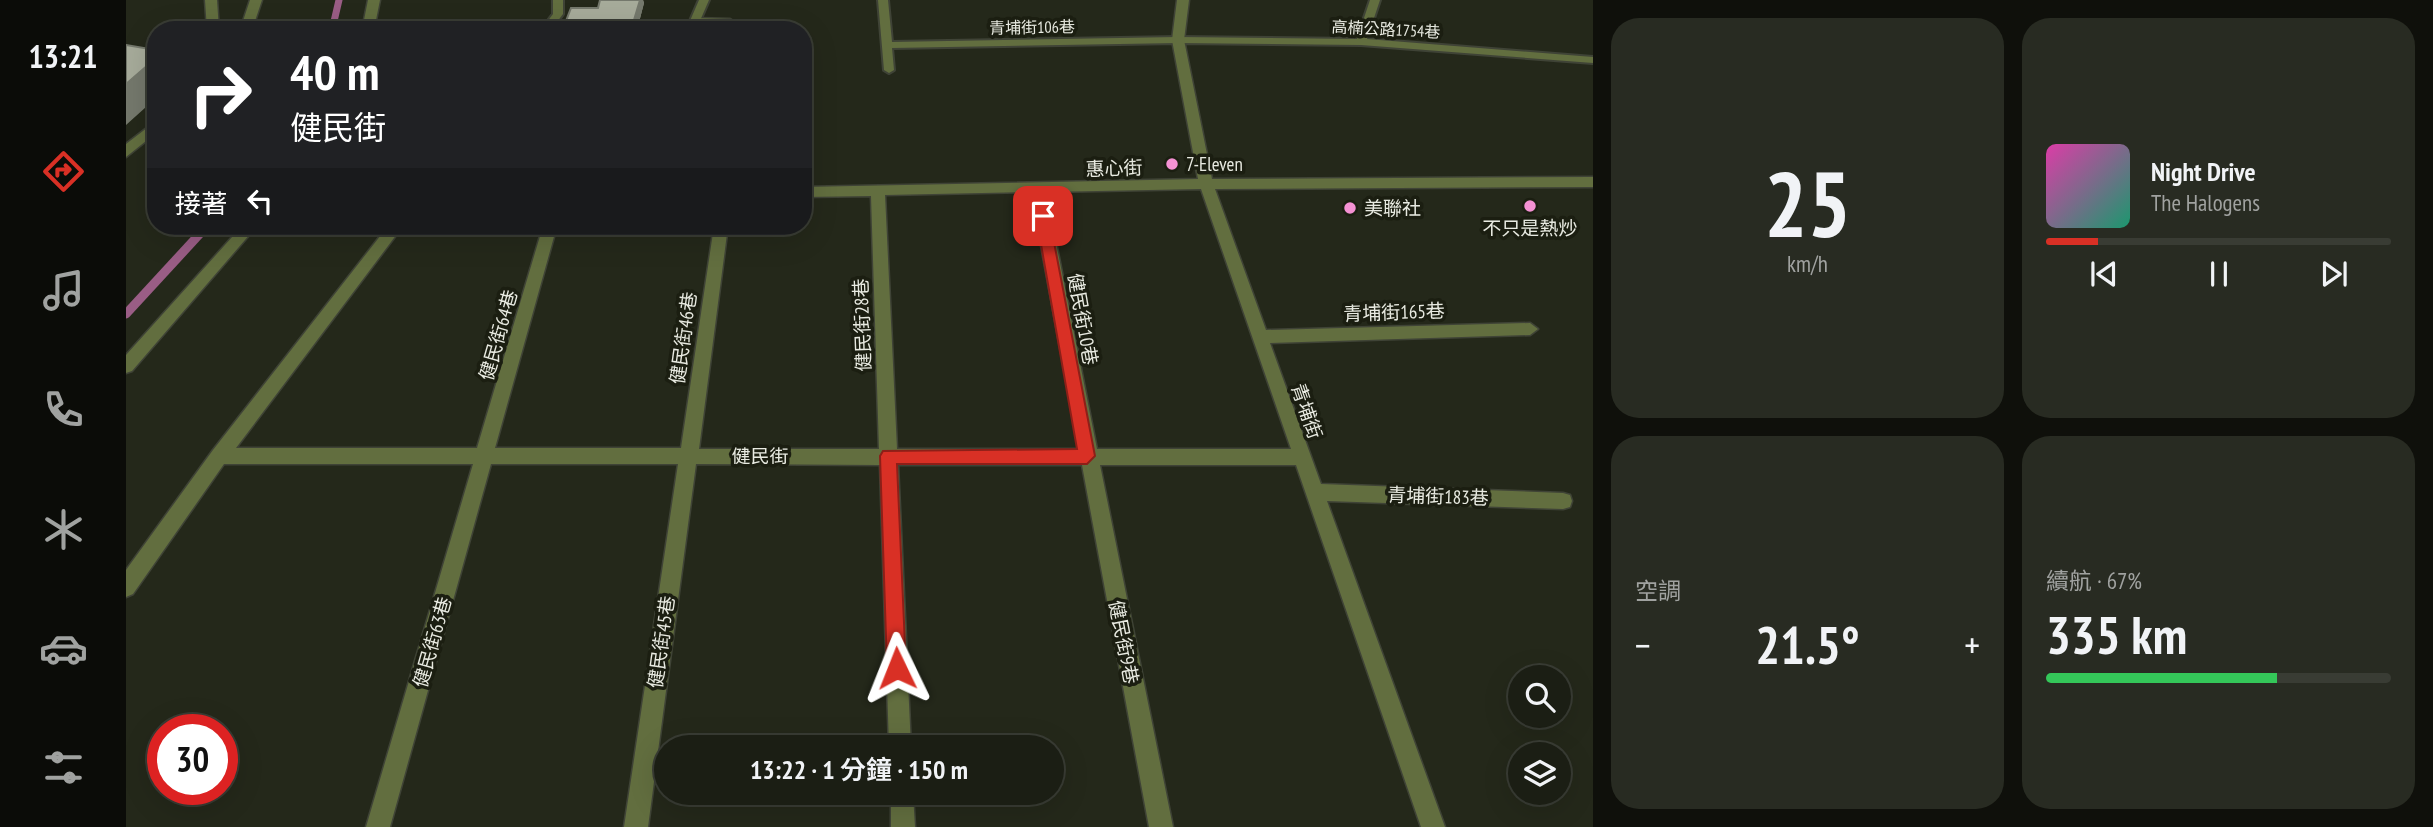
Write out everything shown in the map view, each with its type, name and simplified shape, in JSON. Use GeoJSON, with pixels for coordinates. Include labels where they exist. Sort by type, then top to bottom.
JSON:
{"type":"FeatureCollection","features":[{"type":"Feature","properties":{"kind":"street"},"geometry":{"type":"LineString","coordinates":[[211,0],[212,21]]}},
{"type":"Feature","properties":{"kind":"street"},"geometry":{"type":"LineString","coordinates":[[249,21],[256,0]]}},
{"type":"Feature","properties":{"kind":"street"},"geometry":{"type":"LineString","coordinates":[[370,21],[374,0]]}},
{"type":"Feature","properties":{"kind":"street","name":"青埔街"},"geometry":{"type":"LineString","coordinates":[[1182,0],[1178,40],[1206,184],[1433,827]]}},
{"type":"Feature","properties":{"kind":"street"},"geometry":{"type":"LineString","coordinates":[[126,152],[147,133]]}},
{"type":"Feature","properties":{"kind":"street","name":"惠心街"},"geometry":{"type":"LineString","coordinates":[[812,192],[1206,184],[1593,182]]}},
{"type":"Feature","properties":{"kind":"street","name":"健民街10巷"},"geometry":{"type":"LineString","coordinates":[[1038,189],[1087,456]]}},
{"type":"Feature","properties":{"kind":"street","name":"健民街28巷"},"geometry":{"type":"LineString","coordinates":[[878,192],[900,735]]}},
{"type":"Feature","properties":{"kind":"street"},"geometry":{"type":"LineString","coordinates":[[126,366],[242,235]]}},
{"type":"Feature","properties":{"kind":"street"},"geometry":{"type":"LineString","coordinates":[[126,587],[219,456],[390,235]]}},
{"type":"Feature","properties":{"kind":"street","name":"健民街64巷"},"geometry":{"type":"LineString","coordinates":[[485,456],[547,235]]}},
{"type":"Feature","properties":{"kind":"street","name":"健民街46巷"},"geometry":{"type":"LineString","coordinates":[[687,456],[720,235]]}},
{"type":"Feature","properties":{"kind":"street","name":"青埔街165巷"},"geometry":{"type":"LineString","coordinates":[[1259,337],[1530,329]]}},
{"type":"Feature","properties":{"kind":"street","name":"健民街"},"geometry":{"type":"LineString","coordinates":[[219,456],[1301,457]]}},
{"type":"Feature","properties":{"kind":"street","name":"健民街63巷"},"geometry":{"type":"LineString","coordinates":[[378,827],[485,456]]}},
{"type":"Feature","properties":{"kind":"street","name":"健民街45巷"},"geometry":{"type":"LineString","coordinates":[[636,827],[687,456]]}},
{"type":"Feature","properties":{"kind":"street","name":"健民街9巷"},"geometry":{"type":"LineString","coordinates":[[1087,456],[1161,827]]}},
{"type":"Feature","properties":{"kind":"street","name":"青埔街183巷"},"geometry":{"type":"LineString","coordinates":[[1313,492],[1563,501]]}},
{"type":"Feature","properties":{"kind":"street"},"geometry":{"type":"LineString","coordinates":[[902,805],[903,827]]}},
{"type":"Feature","properties":{"kind":"lane"},"geometry":{"type":"LineString","coordinates":[[553,21],[558,14],[558,0]]}},
{"type":"Feature","properties":{"kind":"lane"},"geometry":{"type":"LineString","coordinates":[[695,21],[704,0]]}},
{"type":"Feature","properties":{"kind":"lane"},"geometry":{"type":"LineString","coordinates":[[883,0],[889,70]]}},
{"type":"Feature","properties":{"kind":"lane"},"geometry":{"type":"LineString","coordinates":[[1362,42],[1375,0]]}},
{"type":"Feature","properties":{"kind":"lane","name":"青埔街106巷"},"geometry":{"type":"LineString","coordinates":[[887,45],[1178,40]]}},
{"type":"Feature","properties":{"kind":"lane","name":"高楠公路1754巷"},"geometry":{"type":"LineString","coordinates":[[1178,40],[1362,42],[1593,60]]}},
{"type":"Feature","properties":{"kind":"building"},"geometry":{"type":"Polygon","coordinates":[[[600,0],[640,0],[634,21],[566,21],[571,8],[598,8],[600,0]]]}},
{"type":"Feature","properties":{"kind":"building"},"geometry":{"type":"Polygon","coordinates":[[[126,45],[147,48],[147,66],[126,84],[126,45]]]}},
{"type":"Feature","properties":{"kind":"waterway"},"geometry":{"type":"LineString","coordinates":[[334,21],[339,0]]}},
{"type":"Feature","properties":{"kind":"waterway"},"geometry":{"type":"LineString","coordinates":[[126,314],[199,235]]}},
{"type":"Feature","properties":{"kind":"place","name":"7-Eleven"},"geometry":{"type":"Point","coordinates":[1172,164]}},
{"type":"Feature","properties":{"kind":"place","name":"不只是熱炒"},"geometry":{"type":"Point","coordinates":[1530,206]}},
{"type":"Feature","properties":{"kind":"place","name":"美聯社"},"geometry":{"type":"Point","coordinates":[1350,208]}},
{"type":"Feature","properties":{"kind":"route"},"geometry":{"type":"LineString","coordinates":[[897,668],[889,456],[1087,456],[1043,216]]}}]}
